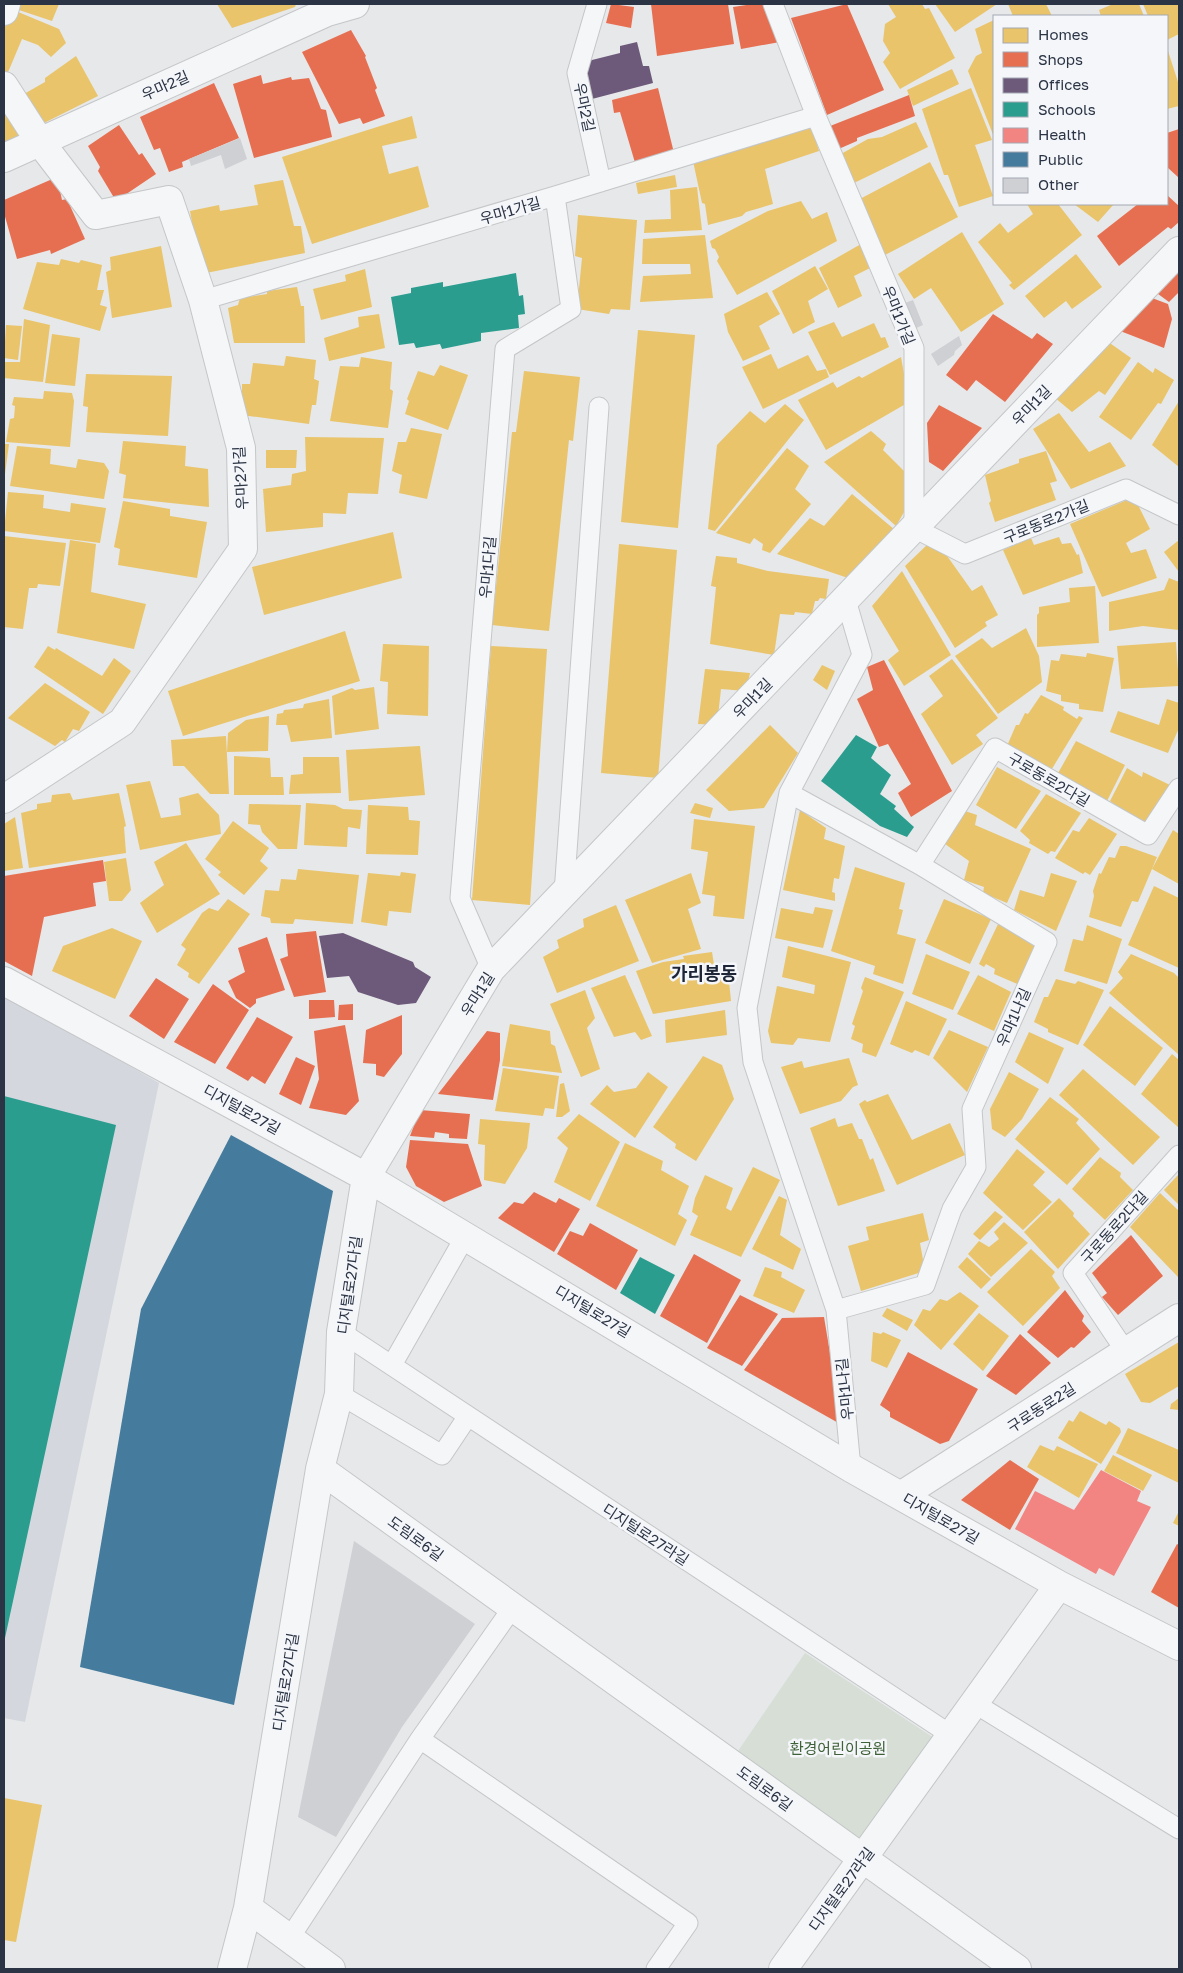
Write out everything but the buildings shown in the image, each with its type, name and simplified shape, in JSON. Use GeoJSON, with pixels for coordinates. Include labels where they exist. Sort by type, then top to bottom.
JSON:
{"type":"FeatureCollection","features":[{"type":"Feature","properties":{"kind":"street"},"geometry":{"type":"LineString","coordinates":[[4,11],[6,4]]}},
{"type":"Feature","properties":{"kind":"street","name":"우마2길"},"geometry":{"type":"LineString","coordinates":[[4,158],[324,8],[355,4]]}},
{"type":"Feature","properties":{"kind":"street"},"geometry":{"type":"LineString","coordinates":[[4,86],[40,142]]}},
{"type":"Feature","properties":{"kind":"street","name":"우마2가길"},"geometry":{"type":"LineString","coordinates":[[4,800],[122,722],[243,549],[241,448],[203,300],[169,200],[96,215],[40,142]]}},
{"type":"Feature","properties":{"kind":"street","name":"우마1길"},"geometry":{"type":"LineString","coordinates":[[366,1177],[491,970],[1179,251]]}},
{"type":"Feature","properties":{"kind":"street","name":"디지털로27길"},"geometry":{"type":"LineString","coordinates":[[4,981],[366,1177],[466,1235],[852,1468],[1059,1585],[1179,1646]]}},
{"type":"Feature","properties":{"kind":"street","name":"디지털로27다길"},"geometry":{"type":"LineString","coordinates":[[232,1969],[248,1908],[320,1469],[339,1394],[341,1332],[366,1177]]}},
{"type":"Feature","properties":{"kind":"street","name":"구로동로2길"},"geometry":{"type":"LineString","coordinates":[[902,1496],[1179,1318]]}},
{"type":"Feature","properties":{"kind":"street","name":"도림로6길"},"geometry":{"type":"LineString","coordinates":[[320,1469],[1017,1969]]}},
{"type":"Feature","properties":{"kind":"street","name":"디지털로27라길"},"geometry":{"type":"LineString","coordinates":[[783,1969],[1059,1585]]}},
{"type":"Feature","properties":{"kind":"street"},"geometry":{"type":"LineString","coordinates":[[248,1908],[331,1969]]}},
{"type":"Feature","properties":{"kind":"lane","name":"우마2길"},"geometry":{"type":"LineString","coordinates":[[597,4],[577,73],[601,182]]}},
{"type":"Feature","properties":{"kind":"lane","name":"우마1가길"},"geometry":{"type":"LineString","coordinates":[[773,4],[816,116],[914,348],[914,528]]}},
{"type":"Feature","properties":{"kind":"lane","name":"우마1가길"},"geometry":{"type":"LineString","coordinates":[[203,300],[555,196],[816,116]]}},
{"type":"Feature","properties":{"kind":"lane","name":"우마1다길"},"geometry":{"type":"LineString","coordinates":[[491,970],[460,898],[503,369],[505,349],[570,309],[555,196]]}},
{"type":"Feature","properties":{"kind":"lane"},"geometry":{"type":"LineString","coordinates":[[564,893],[599,407]]}},
{"type":"Feature","properties":{"kind":"lane","name":"구로동로2가길"},"geometry":{"type":"LineString","coordinates":[[914,528],[965,554],[1126,489],[1179,514]]}},
{"type":"Feature","properties":{"kind":"lane","name":"우마1나길"},"geometry":{"type":"LineString","coordinates":[[846,600],[862,655],[789,793],[747,1008],[753,1062],[836,1310],[852,1468]]}},
{"type":"Feature","properties":{"kind":"lane","name":"구로동로2다길"},"geometry":{"type":"LineString","coordinates":[[920,865],[995,748],[1148,835],[1179,788]]}},
{"type":"Feature","properties":{"kind":"lane","name":"우마1나길"},"geometry":{"type":"LineString","coordinates":[[789,793],[920,865],[1047,942],[972,1109],[976,1167],[952,1208],[925,1285],[836,1310]]}},
{"type":"Feature","properties":{"kind":"lane","name":"구로동로2다길"},"geometry":{"type":"LineString","coordinates":[[1126,1352],[1073,1274],[1179,1155]]}},
{"type":"Feature","properties":{"kind":"lane"},"geometry":{"type":"LineString","coordinates":[[392,1365],[466,1235]]}},
{"type":"Feature","properties":{"kind":"lane","name":"디지털로27라길"},"geometry":{"type":"LineString","coordinates":[[341,1332],[951,1736]]}},
{"type":"Feature","properties":{"kind":"lane"},"geometry":{"type":"LineString","coordinates":[[339,1394],[442,1455],[468,1416]]}},
{"type":"Feature","properties":{"kind":"lane"},"geometry":{"type":"LineString","coordinates":[[289,1939],[420,1739],[513,1607]]}},
{"type":"Feature","properties":{"kind":"lane"},"geometry":{"type":"LineString","coordinates":[[974,1703],[1179,1829]]}},
{"type":"Feature","properties":{"kind":"lane"},"geometry":{"type":"LineString","coordinates":[[420,1739],[688,1923],[656,1969]]}},
{"type":"Feature","properties":{"kind":"shaded area"},"geometry":{"type":"Polygon","coordinates":[[[4,994],[159,1083],[25,1722],[4,1718],[4,994]]]}},
{"type":"Feature","properties":{"kind":"green space","name":"환경어린이공원"},"geometry":{"type":"Polygon","coordinates":[[[805,1653],[934,1738],[861,1839],[736,1754],[805,1653]]]}},
{"type":"Feature","properties":{"kind":"district","name":"가리봉동"},"geometry":{"type":"Point","coordinates":[704,973]}}]}
